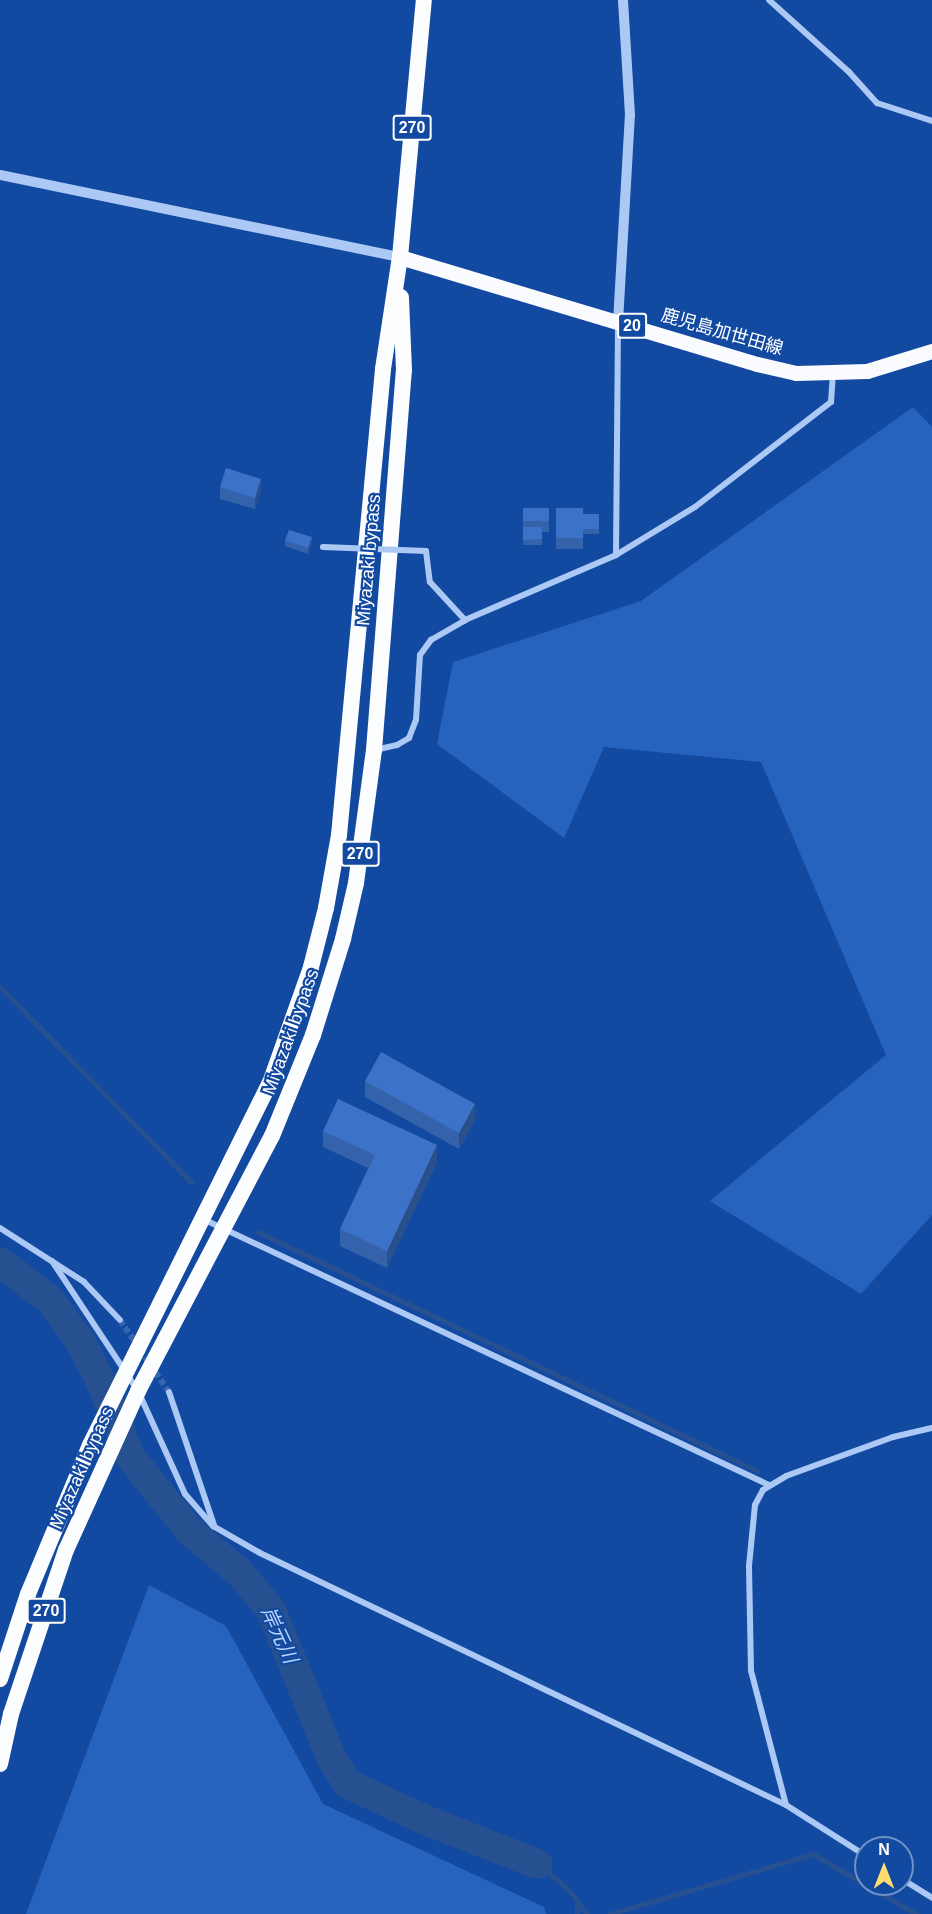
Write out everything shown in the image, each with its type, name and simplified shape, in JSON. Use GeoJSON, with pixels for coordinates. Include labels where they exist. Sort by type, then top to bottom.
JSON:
{"type":"FeatureCollection","features":[{"type":"Feature","properties":{"kind":"highway","name":"Miyazaki bypass"},"geometry":{"type":"LineString","coordinates":[[0,1679],[28,1594],[90,1445],[121,1379],[205,1220],[270,1083],[311,967],[326,908],[339,835],[383,369],[400,257],[424,0]]}},
{"type":"Feature","properties":{"kind":"highway","name":"Miyazaki bypass"},"geometry":{"type":"LineString","coordinates":[[0,1764],[11,1714],[66,1550],[135,1398],[224,1230],[294,1086],[328,989],[356,883],[374,750],[404,370],[400,257]]}},
{"type":"Feature","properties":{"kind":"main road","name":"鹿児島加世田線"},"geometry":{"type":"LineString","coordinates":[[400,257],[757,364],[796,373],[833,374],[897,364],[932,351]]}},
{"type":"Feature","properties":{"kind":"street"},"geometry":{"type":"LineString","coordinates":[[616,555],[618,322],[630,115],[624,0]]}},
{"type":"Feature","properties":{"kind":"street"},"geometry":{"type":"LineString","coordinates":[[769,0],[849,72],[877,103],[932,121]]}},
{"type":"Feature","properties":{"kind":"street"},"geometry":{"type":"LineString","coordinates":[[0,176],[400,257]]}},
{"type":"Feature","properties":{"kind":"street"},"geometry":{"type":"LineString","coordinates":[[374,750],[397,746],[409,738],[416,720],[420,655],[431,640],[465,620],[616,555],[695,507],[831,402],[833,374]]}},
{"type":"Feature","properties":{"kind":"street"},"geometry":{"type":"LineString","coordinates":[[323,547],[426,551],[430,582],[465,620]]}},
{"type":"Feature","properties":{"kind":"street"},"geometry":{"type":"LineString","coordinates":[[205,1220],[769,1485]]}},
{"type":"Feature","properties":{"kind":"street"},"geometry":{"type":"LineString","coordinates":[[0,1228],[84,1282],[120,1320]]}},
{"type":"Feature","properties":{"kind":"street"},"geometry":{"type":"LineString","coordinates":[[52,1261],[121,1379],[135,1398],[185,1494],[214,1527],[260,1553],[786,1805],[854,1848]]}},
{"type":"Feature","properties":{"kind":"street"},"geometry":{"type":"LineString","coordinates":[[169,1392],[214,1527]]}},
{"type":"Feature","properties":{"kind":"street"},"geometry":{"type":"LineString","coordinates":[[786,1805],[754,1687],[749,1637],[750,1532],[755,1505],[769,1485],[883,1441],[932,1428]]}},
{"type":"Feature","properties":{"kind":"street"},"geometry":{"type":"LineString","coordinates":[[914,1887],[932,1898]]}},
{"type":"Feature","properties":{"kind":"shaded area"},"geometry":{"type":"Polygon","coordinates":[[[913,407],[932,427],[932,1215],[861,1294],[710,1201],[886,1055],[761,762],[604,747],[564,838],[437,744],[453,662],[641,601],[913,407]]]}},
{"type":"Feature","properties":{"kind":"shaded area"},"geometry":{"type":"Polygon","coordinates":[[[149,1585],[226,1626],[323,1804],[544,1907],[546,1914],[26,1914],[149,1585]]]}},
{"type":"Feature","properties":{"kind":"building"},"geometry":{"type":"Polygon","coordinates":[[[226,468],[261,479],[255,498],[220,487],[226,468]]]}},
{"type":"Feature","properties":{"kind":"building"},"geometry":{"type":"Polygon","coordinates":[[[523,508],[549,508],[549,521],[523,521],[523,508]]]}},
{"type":"Feature","properties":{"kind":"building"},"geometry":{"type":"Polygon","coordinates":[[[556,508],[583,508],[583,538],[556,538],[556,508]]]}},
{"type":"Feature","properties":{"kind":"building"},"geometry":{"type":"Polygon","coordinates":[[[583,514],[599,514],[599,529],[583,529],[583,514]]]}},
{"type":"Feature","properties":{"kind":"building"},"geometry":{"type":"Polygon","coordinates":[[[523,527],[542,527],[542,539],[523,540],[523,527]]]}},
{"type":"Feature","properties":{"kind":"building"},"geometry":{"type":"Polygon","coordinates":[[[289,530],[312,537],[308,548],[285,540],[289,530]]]}},
{"type":"Feature","properties":{"kind":"building"},"geometry":{"type":"Polygon","coordinates":[[[381,1052],[475,1104],[459,1133],[365,1081],[381,1052]]]}},
{"type":"Feature","properties":{"kind":"building"},"geometry":{"type":"Polygon","coordinates":[[[338,1099],[437,1145],[387,1251],[340,1229],[375,1155],[323,1131],[338,1099]]]}},
{"type":"Feature","properties":{"kind":"waterway"},"geometry":{"type":"LineString","coordinates":[[0,987],[192,1183]]}},
{"type":"Feature","properties":{"kind":"waterway"},"geometry":{"type":"LineString","coordinates":[[258,1232],[757,1471]]}},
{"type":"Feature","properties":{"kind":"waterway","name":"岸元川"},"geometry":{"type":"LineString","coordinates":[[0,1262],[50,1300],[80,1341],[104,1388],[128,1453],[143,1473],[190,1531],[240,1573],[271,1610],[331,1757],[348,1784],[423,1819],[538,1864]]}},
{"type":"Feature","properties":{"kind":"waterway"},"geometry":{"type":"LineString","coordinates":[[610,1914],[813,1854],[916,1914]]}},
{"type":"Feature","properties":{"kind":"waterway","name":"岸元川"},"geometry":{"type":"LineString","coordinates":[[538,1864],[568,1889],[577,1900],[577,1914]]}},
{"type":"Feature","properties":{"kind":"waterway"},"geometry":{"type":"LineString","coordinates":[[577,1901],[587,1914]]}},
{"type":"Feature","properties":{"kind":"tunnel"},"geometry":{"type":"LineString","coordinates":[[120,1320],[169,1392]]}}]}
